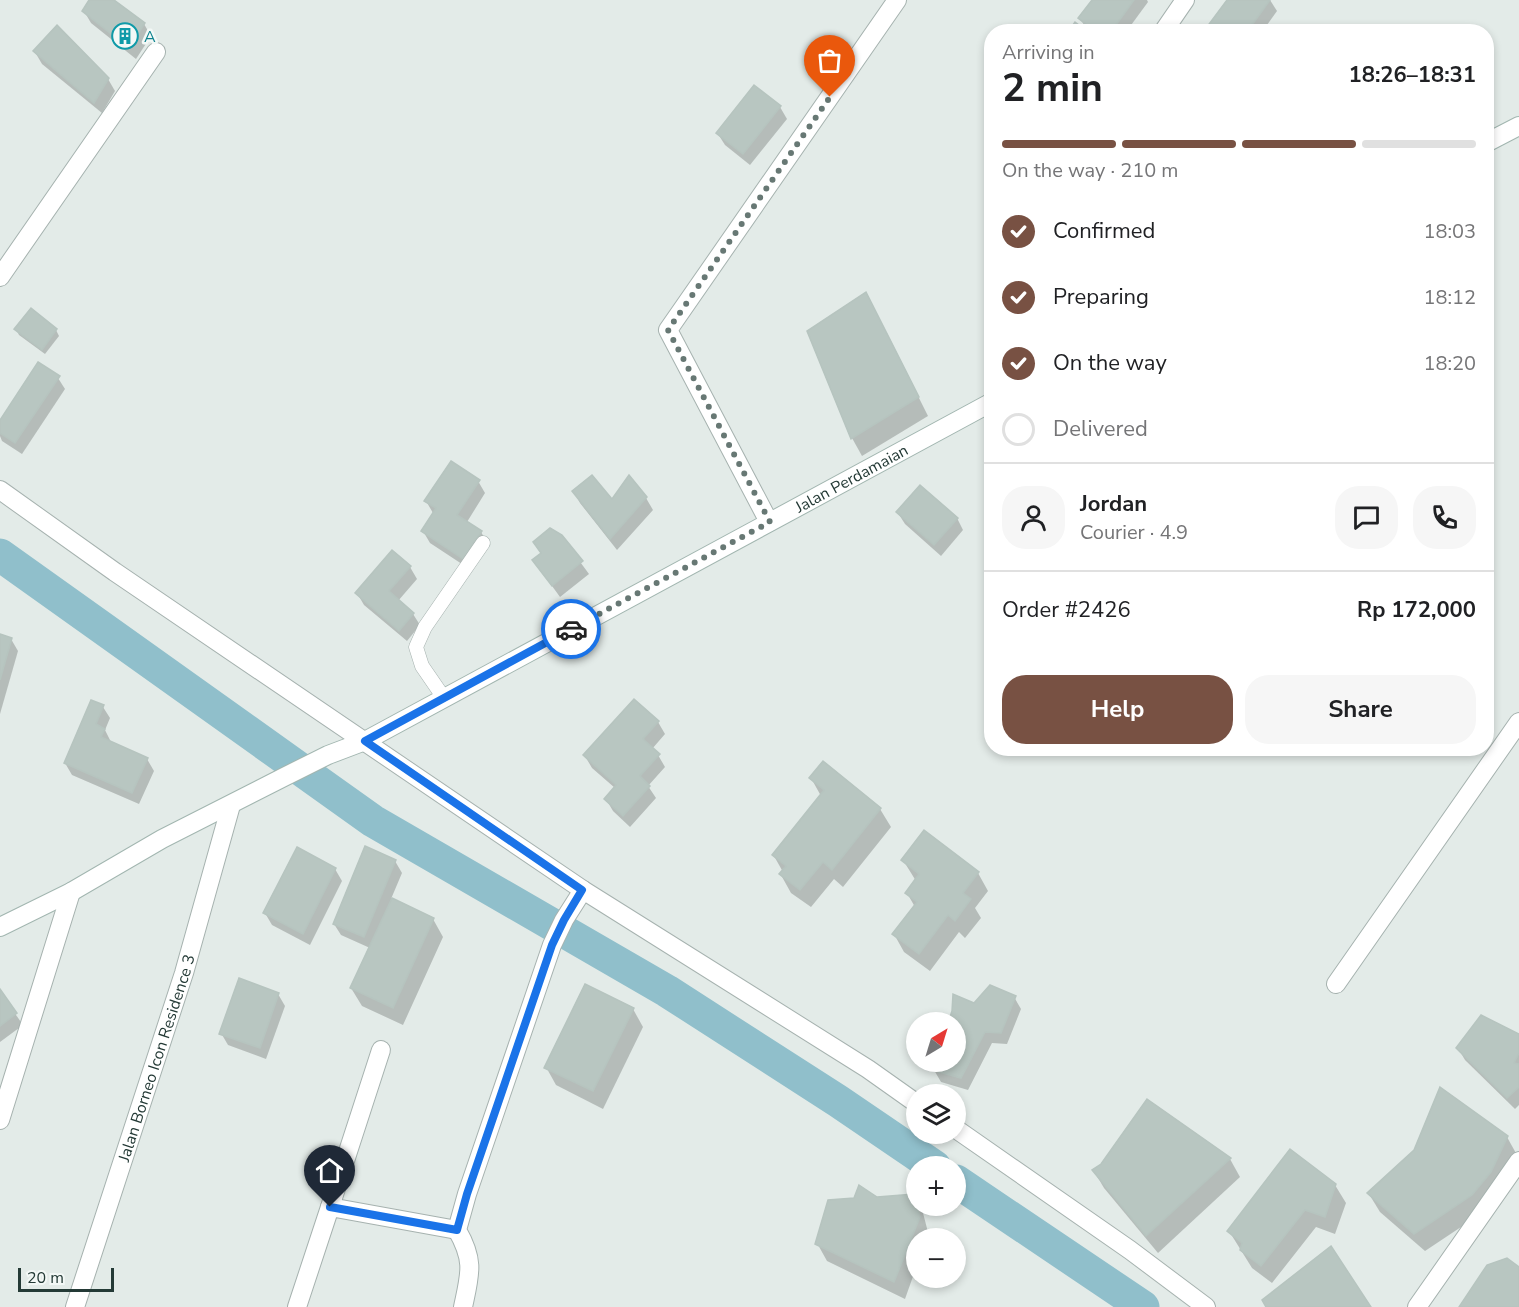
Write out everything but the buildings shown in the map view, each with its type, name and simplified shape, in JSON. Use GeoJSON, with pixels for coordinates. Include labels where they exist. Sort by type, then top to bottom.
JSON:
{"type":"FeatureCollection","features":[{"type":"Feature","properties":{"kind":"street"},"geometry":{"type":"LineString","coordinates":[[770,522],[668,330],[897,0]]}},
{"type":"Feature","properties":{"kind":"street"},"geometry":{"type":"LineString","coordinates":[[1168,24],[1185,0]]}},
{"type":"Feature","properties":{"kind":"street"},"geometry":{"type":"LineString","coordinates":[[0,276],[156,52]]}},
{"type":"Feature","properties":{"kind":"street"},"geometry":{"type":"LineString","coordinates":[[1494,139],[1519,126]]}},
{"type":"Feature","properties":{"kind":"street","name":"Jalan Perdamaian"},"geometry":{"type":"LineString","coordinates":[[0,927],[71,892],[162,839],[328,755],[365,741],[984,406]]}},
{"type":"Feature","properties":{"kind":"street"},"geometry":{"type":"LineString","coordinates":[[0,490],[115,572],[582,890],[906,1095]]}},
{"type":"Feature","properties":{"kind":"street"},"geometry":{"type":"LineString","coordinates":[[1336,984],[1519,722]]}},
{"type":"Feature","properties":{"kind":"street","name":"Jalan Borneo Icon Residence 3"},"geometry":{"type":"LineString","coordinates":[[75,1307],[184,973],[231,806]]}},
{"type":"Feature","properties":{"kind":"street"},"geometry":{"type":"LineString","coordinates":[[463,1307],[471,1270],[467,1247],[457,1230],[467,1194],[552,945],[582,890]]}},
{"type":"Feature","properties":{"kind":"street"},"geometry":{"type":"LineString","coordinates":[[0,1120],[71,892]]}},
{"type":"Feature","properties":{"kind":"street"},"geometry":{"type":"LineString","coordinates":[[297,1307],[381,1050]]}},
{"type":"Feature","properties":{"kind":"street"},"geometry":{"type":"LineString","coordinates":[[966,1137],[1130,1250],[1206,1307]]}},
{"type":"Feature","properties":{"kind":"street"},"geometry":{"type":"LineString","coordinates":[[1417,1307],[1519,1161]]}},
{"type":"Feature","properties":{"kind":"street"},"geometry":{"type":"LineString","coordinates":[[330,1207],[457,1230]]}},
{"type":"Feature","properties":{"kind":"lane"},"geometry":{"type":"LineString","coordinates":[[444,698],[422,666],[416,647],[425,627],[483,543]]}},
{"type":"Feature","properties":{"kind":"waterway"},"geometry":{"type":"LineString","coordinates":[[0,555],[373,821],[667,991],[919,1156]]}},
{"type":"Feature","properties":{"kind":"waterway"},"geometry":{"type":"LineString","coordinates":[[966,1188],[1143,1307]]}},
{"type":"Feature","properties":{"kind":"way so far"},"geometry":{"type":"LineString","coordinates":[[571,629],[770,522],[668,330],[830,97]]}},
{"type":"Feature","properties":{"kind":"place","name":"A"},"geometry":{"type":"Point","coordinates":[125,36]}},
{"type":"Feature","properties":{"kind":"route"},"geometry":{"type":"LineString","coordinates":[[330,1207],[457,1230],[467,1194],[552,945],[582,890],[365,741],[571,629]]}}]}
